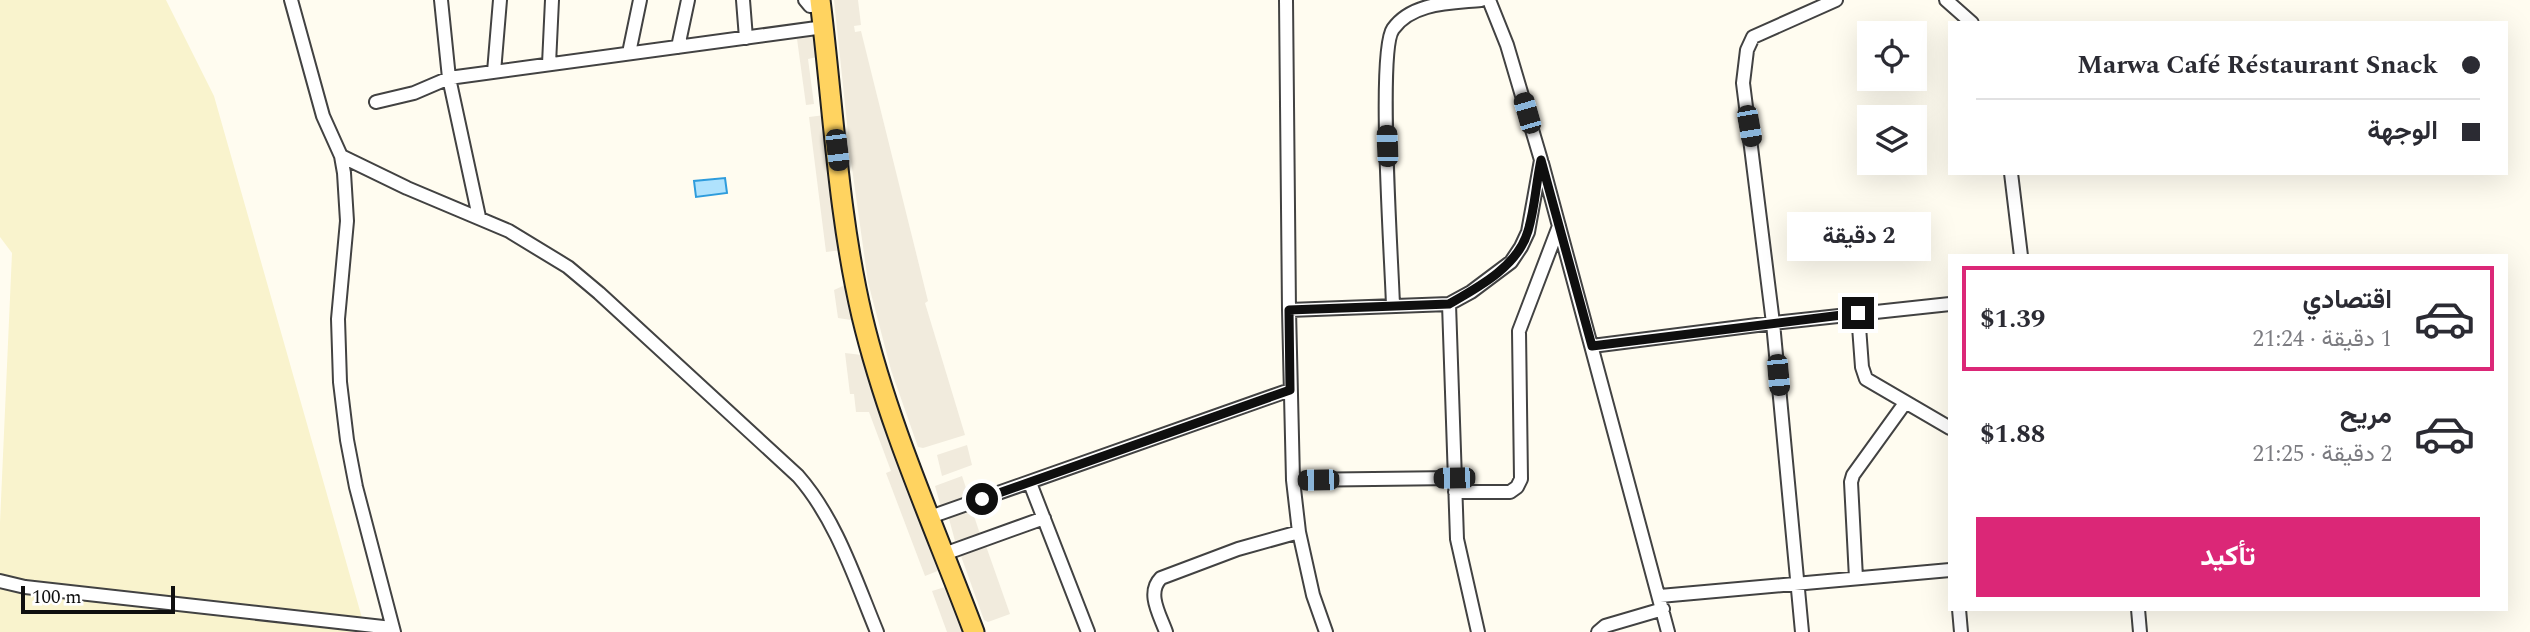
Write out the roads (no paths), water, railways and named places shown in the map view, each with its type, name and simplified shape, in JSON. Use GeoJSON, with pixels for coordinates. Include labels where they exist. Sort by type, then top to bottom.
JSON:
{"type":"FeatureCollection","features":[{"type":"Feature","properties":{"kind":"main road"},"geometry":{"type":"LineString","coordinates":[[815,1],[824,27],[850,255],[862,314],[885,396],[974,632]]}},
{"type":"Feature","properties":{"kind":"street"},"geometry":{"type":"LineString","coordinates":[[0,581],[25,587],[393,630],[356,487],[340,382],[338,319],[347,221],[347,198],[341,156],[323,116],[291,0]]}},
{"type":"Feature","properties":{"kind":"street"},"geometry":{"type":"LineString","coordinates":[[442,0],[449,78],[479,217]]}},
{"type":"Feature","properties":{"kind":"street"},"geometry":{"type":"LineString","coordinates":[[494,72],[500,0]]}},
{"type":"Feature","properties":{"kind":"street"},"geometry":{"type":"LineString","coordinates":[[549,64],[552,0]]}},
{"type":"Feature","properties":{"kind":"street"},"geometry":{"type":"LineString","coordinates":[[629,53],[640,0]]}},
{"type":"Feature","properties":{"kind":"street"},"geometry":{"type":"LineString","coordinates":[[678,47],[688,0]]}},
{"type":"Feature","properties":{"kind":"street"},"geometry":{"type":"LineString","coordinates":[[743,0],[746,38]]}},
{"type":"Feature","properties":{"kind":"street"},"geometry":{"type":"LineString","coordinates":[[1286,0],[1293,480],[1299,532],[1313,595],[1326,632]]}},
{"type":"Feature","properties":{"kind":"street"},"geometry":{"type":"LineString","coordinates":[[1393,306],[1387,121],[1387,60],[1391,31],[1408,14],[1429,7],[1481,0]]}},
{"type":"Feature","properties":{"kind":"street"},"geometry":{"type":"LineString","coordinates":[[1489,0],[1507,45],[1541,160],[1668,632]]}},
{"type":"Feature","properties":{"kind":"street"},"geometry":{"type":"LineString","coordinates":[[1802,632],[1773,323],[1743,76],[1747,50],[1754,37],[1762,31],[1836,0]]}},
{"type":"Feature","properties":{"kind":"street"},"geometry":{"type":"LineString","coordinates":[[1946,0],[1970,21]]}},
{"type":"Feature","properties":{"kind":"street"},"geometry":{"type":"LineString","coordinates":[[376,102],[414,93],[449,78],[824,27]]}},
{"type":"Feature","properties":{"kind":"street"},"geometry":{"type":"LineString","coordinates":[[341,156],[407,188],[509,231],[568,267],[798,476],[830,521],[877,632]]}},
{"type":"Feature","properties":{"kind":"street"},"geometry":{"type":"LineString","coordinates":[[1289,310],[1449,304],[1471,292],[1511,262],[1521,247],[1528,232],[1541,160]]}},
{"type":"Feature","properties":{"kind":"street"},"geometry":{"type":"LineString","coordinates":[[2011,175],[2021,254]]}},
{"type":"Feature","properties":{"kind":"street"},"geometry":{"type":"LineString","coordinates":[[1455,492],[1510,492],[1517,487],[1521,479],[1519,331],[1559,226]]}},
{"type":"Feature","properties":{"kind":"street"},"geometry":{"type":"LineString","coordinates":[[1449,304],[1454,478],[1460,556],[1478,632]]}},
{"type":"Feature","properties":{"kind":"street"},"geometry":{"type":"LineString","coordinates":[[1592,346],[1948,304]]}},
{"type":"Feature","properties":{"kind":"street"},"geometry":{"type":"LineString","coordinates":[[1858,313],[1863,375],[1866,379],[1948,427]]}},
{"type":"Feature","properties":{"kind":"street"},"geometry":{"type":"LineString","coordinates":[[930,517],[1290,390]]}},
{"type":"Feature","properties":{"kind":"street"},"geometry":{"type":"LineString","coordinates":[[1856,578],[1851,482],[1853,475],[1906,403]]}},
{"type":"Feature","properties":{"kind":"street"},"geometry":{"type":"LineString","coordinates":[[1293,480],[1454,478]]}},
{"type":"Feature","properties":{"kind":"street"},"geometry":{"type":"LineString","coordinates":[[1030,483],[1088,632]]}},
{"type":"Feature","properties":{"kind":"street"},"geometry":{"type":"LineString","coordinates":[[944,554],[1044,518]]}},
{"type":"Feature","properties":{"kind":"street"},"geometry":{"type":"LineString","coordinates":[[1166,632],[1153,593],[1154,585],[1161,578],[1238,549],[1299,532]]}},
{"type":"Feature","properties":{"kind":"street"},"geometry":{"type":"LineString","coordinates":[[1598,632],[1605,626],[1661,603],[1856,578],[1948,570]]}},
{"type":"Feature","properties":{"kind":"street"},"geometry":{"type":"LineString","coordinates":[[1959,611],[1961,632]]}},
{"type":"Feature","properties":{"kind":"street"},"geometry":{"type":"LineString","coordinates":[[2138,611],[2140,632]]}},
{"type":"Feature","properties":{"kind":"water"},"geometry":{"type":"Polygon","coordinates":[[[725,178],[727,193],[696,197],[694,181],[725,178]]]}}]}
